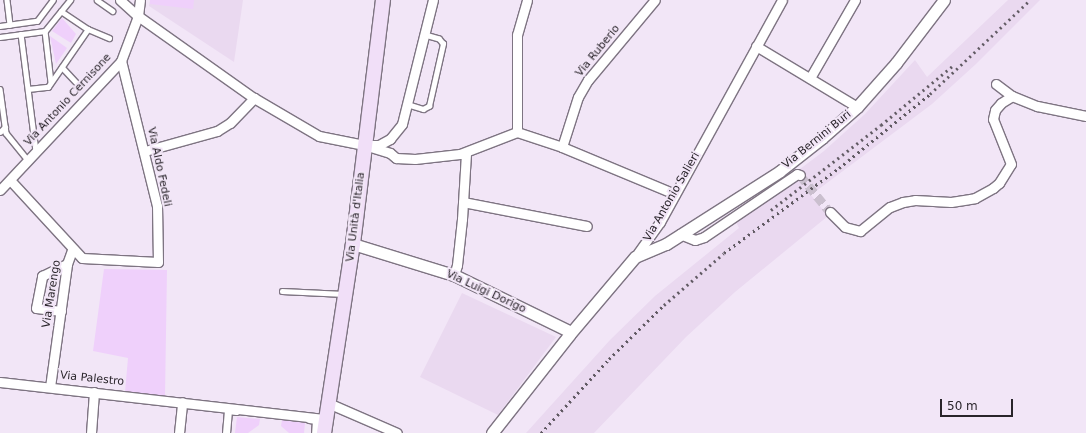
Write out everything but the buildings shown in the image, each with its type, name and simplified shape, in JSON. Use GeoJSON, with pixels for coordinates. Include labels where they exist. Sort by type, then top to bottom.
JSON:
{"type":"FeatureCollection","features":[{"type":"Feature","properties":{"kind":"main road","name":"Via Unità d'Italia"},"geometry":{"type":"LineString","coordinates":[[324,433],[353,244],[383,0]]}},
{"type":"Feature","properties":{"kind":"street"},"geometry":{"type":"LineString","coordinates":[[120,0],[138,16],[254,98],[319,136],[364,145],[390,153],[396,158],[415,159],[466,153],[517,132],[562,147],[675,194]]}},
{"type":"Feature","properties":{"kind":"street"},"geometry":{"type":"LineString","coordinates":[[138,16],[140,0]]}},
{"type":"Feature","properties":{"kind":"street"},"geometry":{"type":"LineString","coordinates":[[364,145],[379,145],[390,139],[402,124],[433,0]]}},
{"type":"Feature","properties":{"kind":"street"},"geometry":{"type":"LineString","coordinates":[[517,132],[517,36],[527,0]]}},
{"type":"Feature","properties":{"kind":"street","name":"Via Ruberio"},"geometry":{"type":"LineString","coordinates":[[562,147],[578,97],[588,80],[656,0]]}},
{"type":"Feature","properties":{"kind":"street","name":"Via Antonio Salieri"},"geometry":{"type":"LineString","coordinates":[[492,433],[571,332],[635,257],[675,194],[782,0]]}},
{"type":"Feature","properties":{"kind":"street"},"geometry":{"type":"LineString","coordinates":[[810,78],[855,0]]}},
{"type":"Feature","properties":{"kind":"street","name":"Via Bernini Buri"},"geometry":{"type":"LineString","coordinates":[[635,257],[666,244],[780,171],[822,138],[858,107],[896,64],[944,0]]}},
{"type":"Feature","properties":{"kind":"street","name":"Via Antonio Cernisone"},"geometry":{"type":"LineString","coordinates":[[0,190],[29,161],[121,61],[138,16]]}},
{"type":"Feature","properties":{"kind":"street"},"geometry":{"type":"LineString","coordinates":[[756,46],[858,107]]}},
{"type":"Feature","properties":{"kind":"street","name":"Via Aldo Fedeli"},"geometry":{"type":"LineString","coordinates":[[72,250],[82,258],[158,262],[157,206],[145,151],[121,61]]}},
{"type":"Feature","properties":{"kind":"street"},"geometry":{"type":"LineString","coordinates":[[996,84],[1012,96],[1037,106],[1086,116]]}},
{"type":"Feature","properties":{"kind":"street"},"geometry":{"type":"LineString","coordinates":[[830,212],[845,227],[860,231],[890,207],[903,202],[915,200],[951,202],[975,198],[993,188],[999,183],[1011,164],[993,119],[995,110],[1001,103],[1012,96]]}},
{"type":"Feature","properties":{"kind":"street"},"geometry":{"type":"LineString","coordinates":[[145,151],[217,131],[230,123],[254,98]]}},
{"type":"Feature","properties":{"kind":"street"},"geometry":{"type":"LineString","coordinates":[[454,275],[457,265],[466,153]]}},
{"type":"Feature","properties":{"kind":"street","name":"Via Bernini Buri"},"geometry":{"type":"LineString","coordinates":[[680,234],[696,240],[704,237],[797,174],[800,175]]}},
{"type":"Feature","properties":{"kind":"street","name":"Via Marengo"},"geometry":{"type":"LineString","coordinates":[[10,180],[72,250],[67,264],[50,387]]}},
{"type":"Feature","properties":{"kind":"street"},"geometry":{"type":"LineString","coordinates":[[463,202],[587,226]]}},
{"type":"Feature","properties":{"kind":"street","name":"Via Luigi Dorigo"},"geometry":{"type":"LineString","coordinates":[[353,244],[454,275],[571,332]]}},
{"type":"Feature","properties":{"kind":"street"},"geometry":{"type":"LineString","coordinates":[[60,311],[36,308],[42,276],[67,264]]}},
{"type":"Feature","properties":{"kind":"street","name":"Via Palestro"},"geometry":{"type":"LineString","coordinates":[[0,382],[326,419]]}},
{"type":"Feature","properties":{"kind":"street"},"geometry":{"type":"LineString","coordinates":[[91,433],[94,392]]}},
{"type":"Feature","properties":{"kind":"street"},"geometry":{"type":"LineString","coordinates":[[179,433],[182,402]]}},
{"type":"Feature","properties":{"kind":"street"},"geometry":{"type":"LineString","coordinates":[[328,403],[397,433]]}},
{"type":"Feature","properties":{"kind":"street"},"geometry":{"type":"LineString","coordinates":[[226,433],[228,410],[316,420],[315,433]]}},
{"type":"Feature","properties":{"kind":"lane"},"geometry":{"type":"LineString","coordinates":[[7,0],[10,25]]}},
{"type":"Feature","properties":{"kind":"lane"},"geometry":{"type":"LineString","coordinates":[[0,26],[37,21],[53,0]]}},
{"type":"Feature","properties":{"kind":"lane"},"geometry":{"type":"LineString","coordinates":[[0,37],[45,31],[70,0]]}},
{"type":"Feature","properties":{"kind":"lane"},"geometry":{"type":"LineString","coordinates":[[97,0],[113,11]]}},
{"type":"Feature","properties":{"kind":"lane"},"geometry":{"type":"LineString","coordinates":[[61,11],[88,29],[109,38]]}},
{"type":"Feature","properties":{"kind":"lane"},"geometry":{"type":"LineString","coordinates":[[28,89],[48,86],[88,29]]}},
{"type":"Feature","properties":{"kind":"lane"},"geometry":{"type":"LineString","coordinates":[[45,31],[51,82]]}},
{"type":"Feature","properties":{"kind":"lane"},"geometry":{"type":"LineString","coordinates":[[21,34],[36,153]]}},
{"type":"Feature","properties":{"kind":"lane"},"geometry":{"type":"LineString","coordinates":[[407,104],[424,109],[429,106],[443,44],[439,39],[425,35]]}},
{"type":"Feature","properties":{"kind":"lane"},"geometry":{"type":"LineString","coordinates":[[62,67],[77,83]]}},
{"type":"Feature","properties":{"kind":"lane"},"geometry":{"type":"LineString","coordinates":[[0,89],[6,134],[29,161]]}},
{"type":"Feature","properties":{"kind":"lane"},"geometry":{"type":"LineString","coordinates":[[0,132],[5,127]]}},
{"type":"Feature","properties":{"kind":"lane"},"geometry":{"type":"LineString","coordinates":[[390,139],[390,153]]}},
{"type":"Feature","properties":{"kind":"lane"},"geometry":{"type":"LineString","coordinates":[[282,291],[346,295]]}},
{"type":"Feature","properties":{"kind":"shaded area"},"geometry":{"type":"Polygon","coordinates":[[[150,0],[243,0],[234,62],[149,6],[150,0]]]}},
{"type":"Feature","properties":{"kind":"shaded area"},"geometry":{"type":"Polygon","coordinates":[[[150,0],[194,0],[193,9],[150,4],[150,0]]]}},
{"type":"Feature","properties":{"kind":"shaded area"},"geometry":{"type":"Polygon","coordinates":[[[1008,0],[1040,0],[976,64],[932,104],[811,195],[828,216],[735,292],[686,337],[594,433],[526,433],[610,340],[655,296],[739,228],[732,214],[796,172],[824,151],[865,114],[915,60],[927,77],[1008,0]]]}},
{"type":"Feature","properties":{"kind":"shaded area"},"geometry":{"type":"Polygon","coordinates":[[[62,18],[76,34],[71,43],[52,31],[62,18]]]}},
{"type":"Feature","properties":{"kind":"shaded area"},"geometry":{"type":"Polygon","coordinates":[[[50,36],[67,48],[56,64],[50,36]]]}},
{"type":"Feature","properties":{"kind":"shaded area"},"geometry":{"type":"Polygon","coordinates":[[[104,269],[167,270],[165,396],[125,392],[128,358],[93,351],[104,269]]]}},
{"type":"Feature","properties":{"kind":"shaded area"},"geometry":{"type":"Polygon","coordinates":[[[462,293],[556,337],[498,415],[420,377],[462,293]]]}},
{"type":"Feature","properties":{"kind":"shaded area"},"geometry":{"type":"Polygon","coordinates":[[[237,417],[260,419],[259,425],[248,433],[235,433],[237,417]]]}},
{"type":"Feature","properties":{"kind":"shaded area"},"geometry":{"type":"Polygon","coordinates":[[[282,420],[305,423],[304,433],[289,433],[281,426],[282,420]]]}},
{"type":"Feature","properties":{"kind":"tunnel"},"geometry":{"type":"LineString","coordinates":[[800,175],[830,212]]}},
{"type":"Feature","properties":{"kind":"railway"},"geometry":{"type":"LineString","coordinates":[[541,433],[609,359],[664,305],[724,253],[839,168],[930,94],[1030,0]]}},
{"type":"Feature","properties":{"kind":"railway"},"geometry":{"type":"LineString","coordinates":[[771,210],[881,125],[955,64]]}}]}
